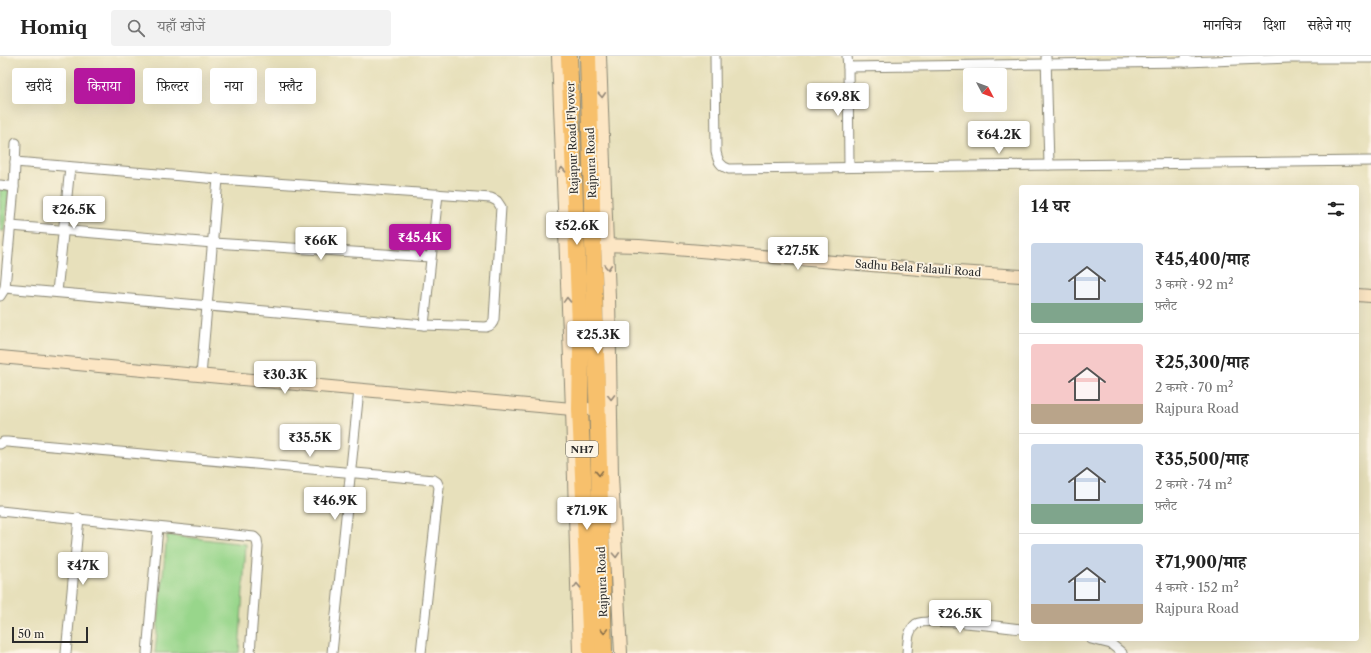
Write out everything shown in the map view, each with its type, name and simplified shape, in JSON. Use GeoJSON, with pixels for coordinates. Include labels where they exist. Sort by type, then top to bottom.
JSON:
{"type":"FeatureCollection","features":[{"type":"Feature","properties":{"kind":"highway","name":"Rajapur Road Flyover"},"geometry":{"type":"LineString","coordinates":[[569,56],[576,244]]}},
{"type":"Feature","properties":{"kind":"highway","name":"Rajpura Road"},"geometry":{"type":"LineString","coordinates":[[588,56],[600,245],[598,409],[604,653]]}},
{"type":"Feature","properties":{"kind":"highway","name":"Rajpura Road"},"geometry":{"type":"LineString","coordinates":[[576,244],[581,350],[576,409],[591,653]]}},
{"type":"Feature","properties":{"kind":"street"},"geometry":{"type":"LineString","coordinates":[[558,56],[576,409],[579,653]]}},
{"type":"Feature","properties":{"kind":"street"},"geometry":{"type":"LineString","coordinates":[[600,56],[605,166],[600,245],[609,298],[612,476],[621,653]]}},
{"type":"Feature","properties":{"kind":"street"},"geometry":{"type":"LineString","coordinates":[[715,56],[716,152],[718,161],[721,165],[729,169],[1371,161]]}},
{"type":"Feature","properties":{"kind":"street"},"geometry":{"type":"LineString","coordinates":[[847,56],[849,167]]}},
{"type":"Feature","properties":{"kind":"street"},"geometry":{"type":"LineString","coordinates":[[946,56],[946,66]]}},
{"type":"Feature","properties":{"kind":"street"},"geometry":{"type":"LineString","coordinates":[[848,67],[946,66],[1046,60],[1289,57],[1371,58]]}},
{"type":"Feature","properties":{"kind":"street"},"geometry":{"type":"LineString","coordinates":[[1046,60],[1049,165]]}},
{"type":"Feature","properties":{"kind":"street"},"geometry":{"type":"LineString","coordinates":[[0,296],[5,288],[11,226],[16,143]]}},
{"type":"Feature","properties":{"kind":"street"},"geometry":{"type":"LineString","coordinates":[[5,288],[424,324],[490,326],[494,319],[501,212],[500,203],[495,199],[487,197],[218,179],[15,162]]}},
{"type":"Feature","properties":{"kind":"street"},"geometry":{"type":"LineString","coordinates":[[57,292],[70,167]]}},
{"type":"Feature","properties":{"kind":"street"},"geometry":{"type":"LineString","coordinates":[[201,376],[218,179]]}},
{"type":"Feature","properties":{"kind":"street"},"geometry":{"type":"LineString","coordinates":[[0,185],[14,186]]}},
{"type":"Feature","properties":{"kind":"street"},"geometry":{"type":"LineString","coordinates":[[424,324],[430,257],[438,194]]}},
{"type":"Feature","properties":{"kind":"street"},"geometry":{"type":"LineString","coordinates":[[11,226],[213,243],[430,257]]}},
{"type":"Feature","properties":{"kind":"street"},"geometry":{"type":"LineString","coordinates":[[0,238],[10,238]]}},
{"type":"Feature","properties":{"kind":"street","name":"Sadhu Bela Falauli Road"},"geometry":{"type":"LineString","coordinates":[[576,244],[638,246],[1019,276]]}},
{"type":"Feature","properties":{"kind":"street"},"geometry":{"type":"LineString","coordinates":[[1359,295],[1371,296]]}},
{"type":"Feature","properties":{"kind":"street"},"geometry":{"type":"LineString","coordinates":[[0,357],[576,409],[598,409]]}},
{"type":"Feature","properties":{"kind":"street"},"geometry":{"type":"LineString","coordinates":[[332,653],[359,390]]}},
{"type":"Feature","properties":{"kind":"street"},"geometry":{"type":"LineString","coordinates":[[0,444],[2,442],[7,442],[431,479],[438,484],[421,653]]}},
{"type":"Feature","properties":{"kind":"street"},"geometry":{"type":"LineString","coordinates":[[0,511],[250,536],[257,540],[258,547],[250,653]]}},
{"type":"Feature","properties":{"kind":"street"},"geometry":{"type":"LineString","coordinates":[[66,653],[79,518]]}},
{"type":"Feature","properties":{"kind":"street"},"geometry":{"type":"LineString","coordinates":[[147,653],[158,527]]}},
{"type":"Feature","properties":{"kind":"street"},"geometry":{"type":"LineString","coordinates":[[907,653],[908,639],[911,631],[916,624],[923,622],[955,623],[1019,629]]}},
{"type":"Feature","properties":{"kind":"street"},"geometry":{"type":"LineString","coordinates":[[1099,641],[1111,644],[1122,653]]}},
{"type":"Feature","properties":{"kind":"green space"},"geometry":{"type":"Polygon","coordinates":[[[0,189],[9,190],[4,231],[0,231],[0,189]]]}},
{"type":"Feature","properties":{"kind":"green space"},"geometry":{"type":"Polygon","coordinates":[[[167,535],[246,544],[239,653],[155,653],[167,535]]]}}]}
